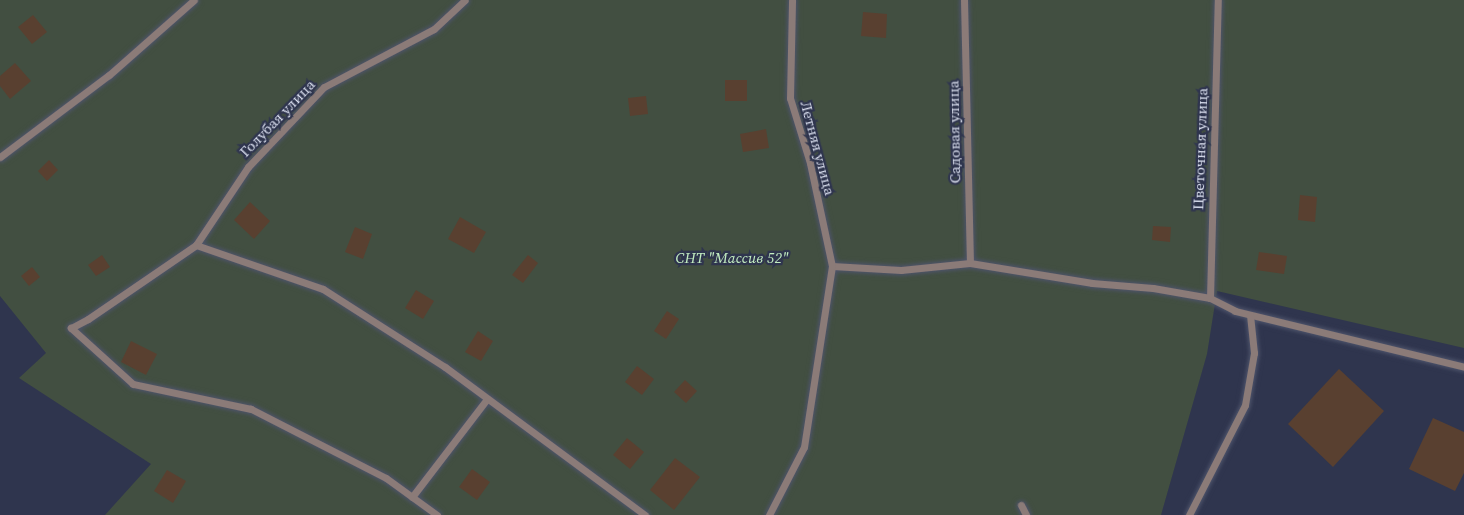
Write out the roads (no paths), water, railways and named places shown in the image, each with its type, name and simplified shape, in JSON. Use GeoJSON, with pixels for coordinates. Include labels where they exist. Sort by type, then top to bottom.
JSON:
{"type":"FeatureCollection","features":[{"type":"Feature","properties":{"kind":"lane"},"geometry":{"type":"LineString","coordinates":[[0,157],[109,75],[194,0]]}},
{"type":"Feature","properties":{"kind":"lane","name":"Голубая улица"},"geometry":{"type":"LineString","coordinates":[[196,245],[249,167],[324,87],[434,28],[465,0]]}},
{"type":"Feature","properties":{"kind":"lane","name":"Летняя улица"},"geometry":{"type":"LineString","coordinates":[[792,0],[790,98],[810,163],[832,266]]}},
{"type":"Feature","properties":{"kind":"lane","name":"Садовая улица"},"geometry":{"type":"LineString","coordinates":[[964,0],[970,263]]}},
{"type":"Feature","properties":{"kind":"lane","name":"Цветочная улица"},"geometry":{"type":"LineString","coordinates":[[1210,298],[1218,0]]}},
{"type":"Feature","properties":{"kind":"lane"},"geometry":{"type":"LineString","coordinates":[[437,515],[386,478],[251,409],[133,384],[71,328],[88,319],[196,245],[322,289],[445,367],[645,515]]}},
{"type":"Feature","properties":{"kind":"lane"},"geometry":{"type":"LineString","coordinates":[[769,515],[804,447],[832,266],[901,270],[970,263],[1092,283],[1153,288],[1210,298],[1235,311],[1464,367]]}},
{"type":"Feature","properties":{"kind":"lane"},"geometry":{"type":"LineString","coordinates":[[1189,515],[1245,405],[1254,353],[1250,315]]}},
{"type":"Feature","properties":{"kind":"lane"},"geometry":{"type":"LineString","coordinates":[[412,497],[487,399]]}},
{"type":"Feature","properties":{"kind":"lane"},"geometry":{"type":"LineString","coordinates":[[1021,505],[1026,515]]}},
{"type":"Feature","properties":{"kind":"park label","name":"СНТ \"Массив 52\""},"geometry":{"type":"Point","coordinates":[732,258]}}]}
